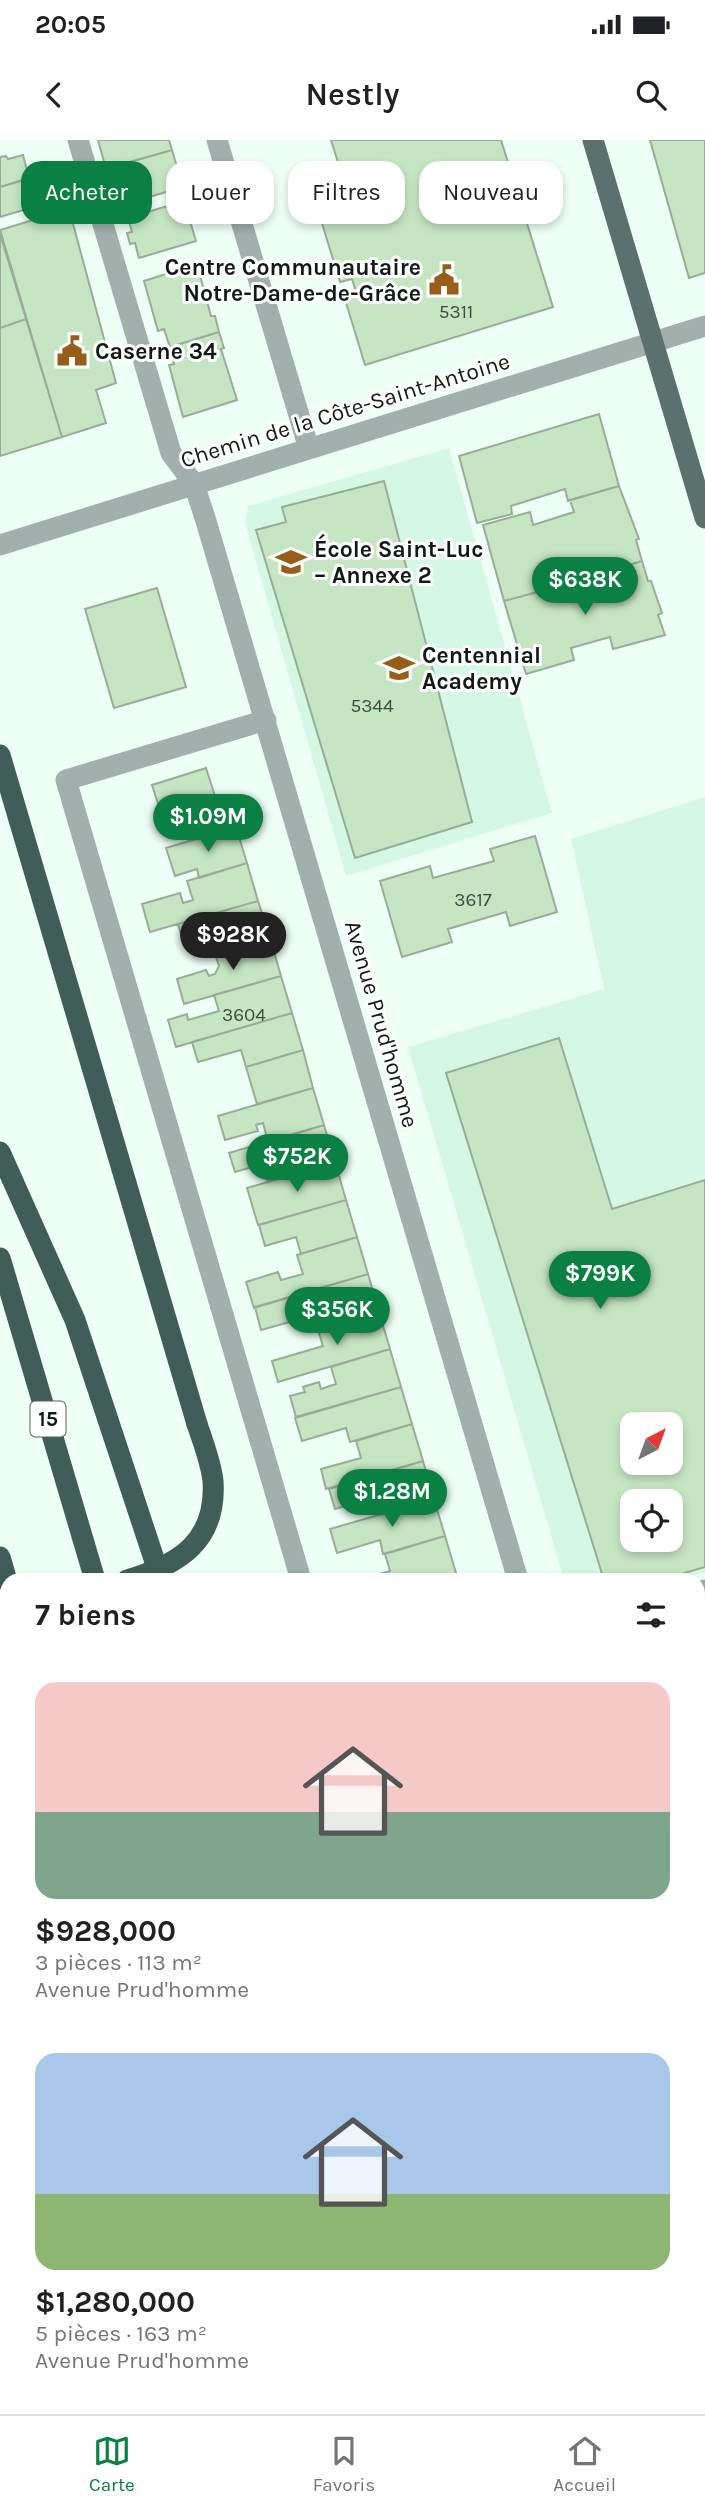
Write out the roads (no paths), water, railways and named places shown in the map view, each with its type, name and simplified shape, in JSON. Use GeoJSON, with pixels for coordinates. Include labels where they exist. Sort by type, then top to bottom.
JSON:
{"type":"FeatureCollection","features":[{"type":"Feature","properties":{"kind":"highway"},"geometry":{"type":"LineString","coordinates":[[0,755],[213,1479],[213,1496],[207,1522],[188,1552],[175,1562],[146,1573]]}},
{"type":"Feature","properties":{"kind":"highway"},"geometry":{"type":"LineString","coordinates":[[0,1152],[75,1320],[159,1573]]}},
{"type":"Feature","properties":{"kind":"highway","name":"15"},"geometry":{"type":"LineString","coordinates":[[0,1258],[92,1573]]}},
{"type":"Feature","properties":{"kind":"main road"},"geometry":{"type":"LineString","coordinates":[[593,140],[705,518]]}},
{"type":"Feature","properties":{"kind":"street","name":"Avenue Prud'homme"},"geometry":{"type":"LineString","coordinates":[[78,140],[171,453],[194,484],[516,1573]]}},
{"type":"Feature","properties":{"kind":"street"},"geometry":{"type":"LineString","coordinates":[[216,140],[309,449]]}},
{"type":"Feature","properties":{"kind":"street","name":"Chemin de la Côte-Saint-Antoine"},"geometry":{"type":"LineString","coordinates":[[0,545],[705,326]]}},
{"type":"Feature","properties":{"kind":"street"},"geometry":{"type":"LineString","coordinates":[[265,720],[66,780],[299,1573]]}},
{"type":"Feature","properties":{"kind":"place","name":"Centre Communautaire Notre-Dame-de-Grâce"},"geometry":{"type":"Point","coordinates":[444,280]}},
{"type":"Feature","properties":{"kind":"place","name":"Caserne 34"},"geometry":{"type":"Point","coordinates":[72,351]}},
{"type":"Feature","properties":{"kind":"place","name":"École Saint-Luc – Annexe 2"},"geometry":{"type":"Point","coordinates":[291,562]}},
{"type":"Feature","properties":{"kind":"place","name":"Centennial Academy"},"geometry":{"type":"Point","coordinates":[399,668]}}]}
